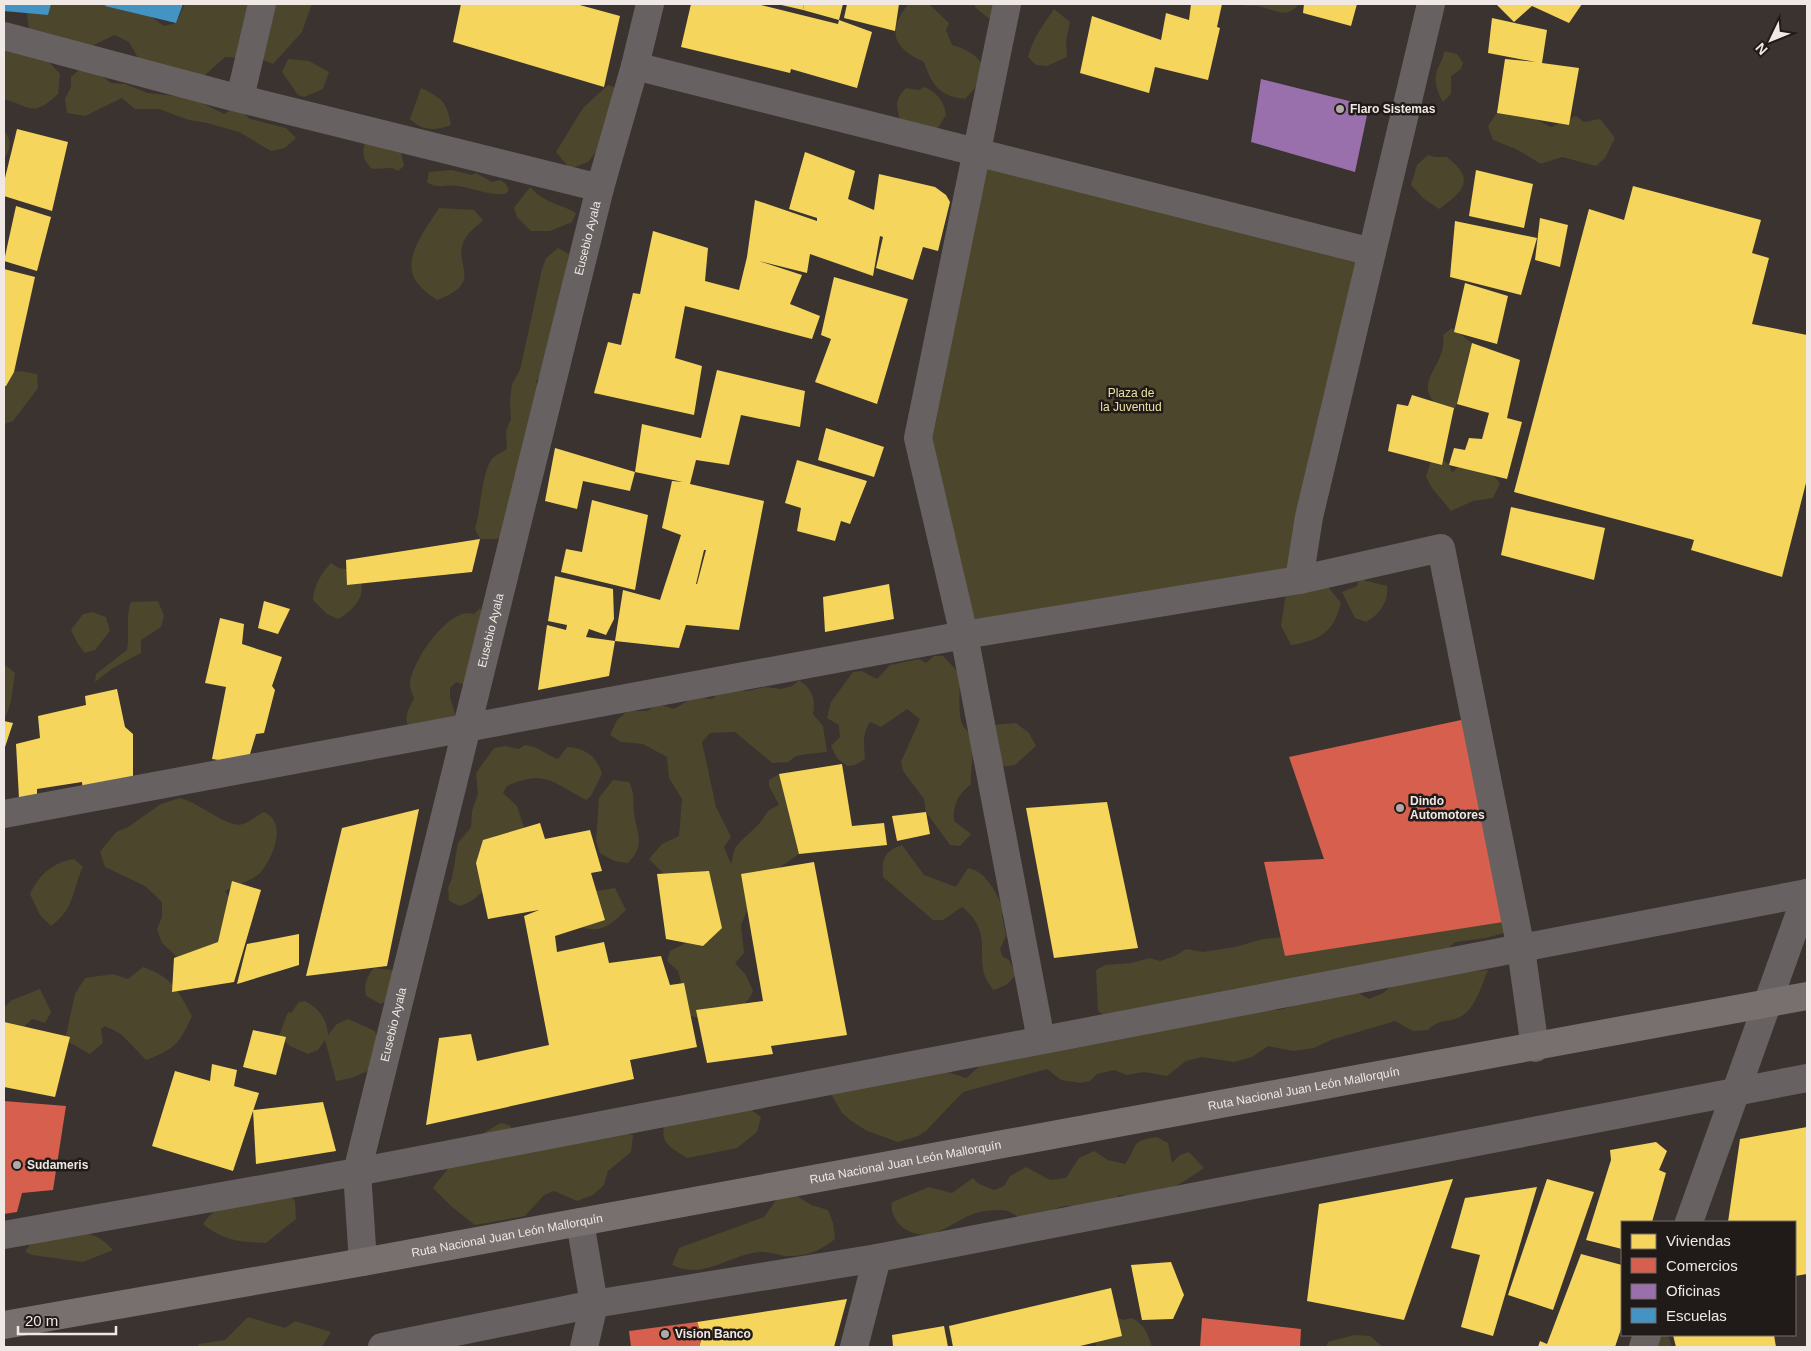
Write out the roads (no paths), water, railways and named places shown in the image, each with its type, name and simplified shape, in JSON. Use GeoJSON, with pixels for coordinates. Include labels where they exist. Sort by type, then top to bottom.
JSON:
{"type":"FeatureCollection","features":[{"type":"Feature","properties":{"kind":"highway","name":"Ruta Nacional Juan León Mallorquín"},"geometry":{"type":"LineString","coordinates":[[4,1325],[363,1262],[1535,1048],[1807,996]]}},
{"type":"Feature","properties":{"kind":"street"},"geometry":{"type":"LineString","coordinates":[[240,98],[262,4]]}},
{"type":"Feature","properties":{"kind":"street","name":"Eusebio Ayala"},"geometry":{"type":"LineString","coordinates":[[363,1262],[357,1172],[600,188],[635,66],[650,4]]}},
{"type":"Feature","properties":{"kind":"street"},"geometry":{"type":"LineString","coordinates":[[1007,4],[918,438],[964,635],[1041,1040]]}},
{"type":"Feature","properties":{"kind":"street"},"geometry":{"type":"LineString","coordinates":[[1299,580],[1309,518],[1431,4]]}},
{"type":"Feature","properties":{"kind":"street"},"geometry":{"type":"LineString","coordinates":[[4,36],[240,98],[600,188]]}},
{"type":"Feature","properties":{"kind":"street"},"geometry":{"type":"LineString","coordinates":[[635,66],[1372,252]]}},
{"type":"Feature","properties":{"kind":"street"},"geometry":{"type":"LineString","coordinates":[[4,814],[964,635],[1299,580],[1441,548],[1522,949],[1535,1048]]}},
{"type":"Feature","properties":{"kind":"street"},"geometry":{"type":"LineString","coordinates":[[4,1235],[357,1172],[1522,949],[1674,917],[1807,893]]}},
{"type":"Feature","properties":{"kind":"street"},"geometry":{"type":"LineString","coordinates":[[1689,1221],[1738,1091],[1807,893]]}},
{"type":"Feature","properties":{"kind":"street"},"geometry":{"type":"LineString","coordinates":[[382,1347],[594,1304],[877,1258],[1807,1078]]}},
{"type":"Feature","properties":{"kind":"street"},"geometry":{"type":"LineString","coordinates":[[580,1222],[594,1304],[584,1347]]}},
{"type":"Feature","properties":{"kind":"street"},"geometry":{"type":"LineString","coordinates":[[854,1347],[877,1258]]}},
{"type":"Feature","properties":{"kind":"place","name":"Flaro Sistemas"},"geometry":{"type":"Point","coordinates":[1340,109]}},
{"type":"Feature","properties":{"kind":"place","name":"Dindo Automotores"},"geometry":{"type":"Point","coordinates":[1400,808]}},
{"type":"Feature","properties":{"kind":"place","name":"Sudameris"},"geometry":{"type":"Point","coordinates":[17,1165]}},
{"type":"Feature","properties":{"kind":"place","name":"Vision Banco"},"geometry":{"type":"Point","coordinates":[665,1334]}},
{"type":"Feature","properties":{"kind":"park label","name":"Plaza de la Juventud"},"geometry":{"type":"Point","coordinates":[1131,400]}}]}
